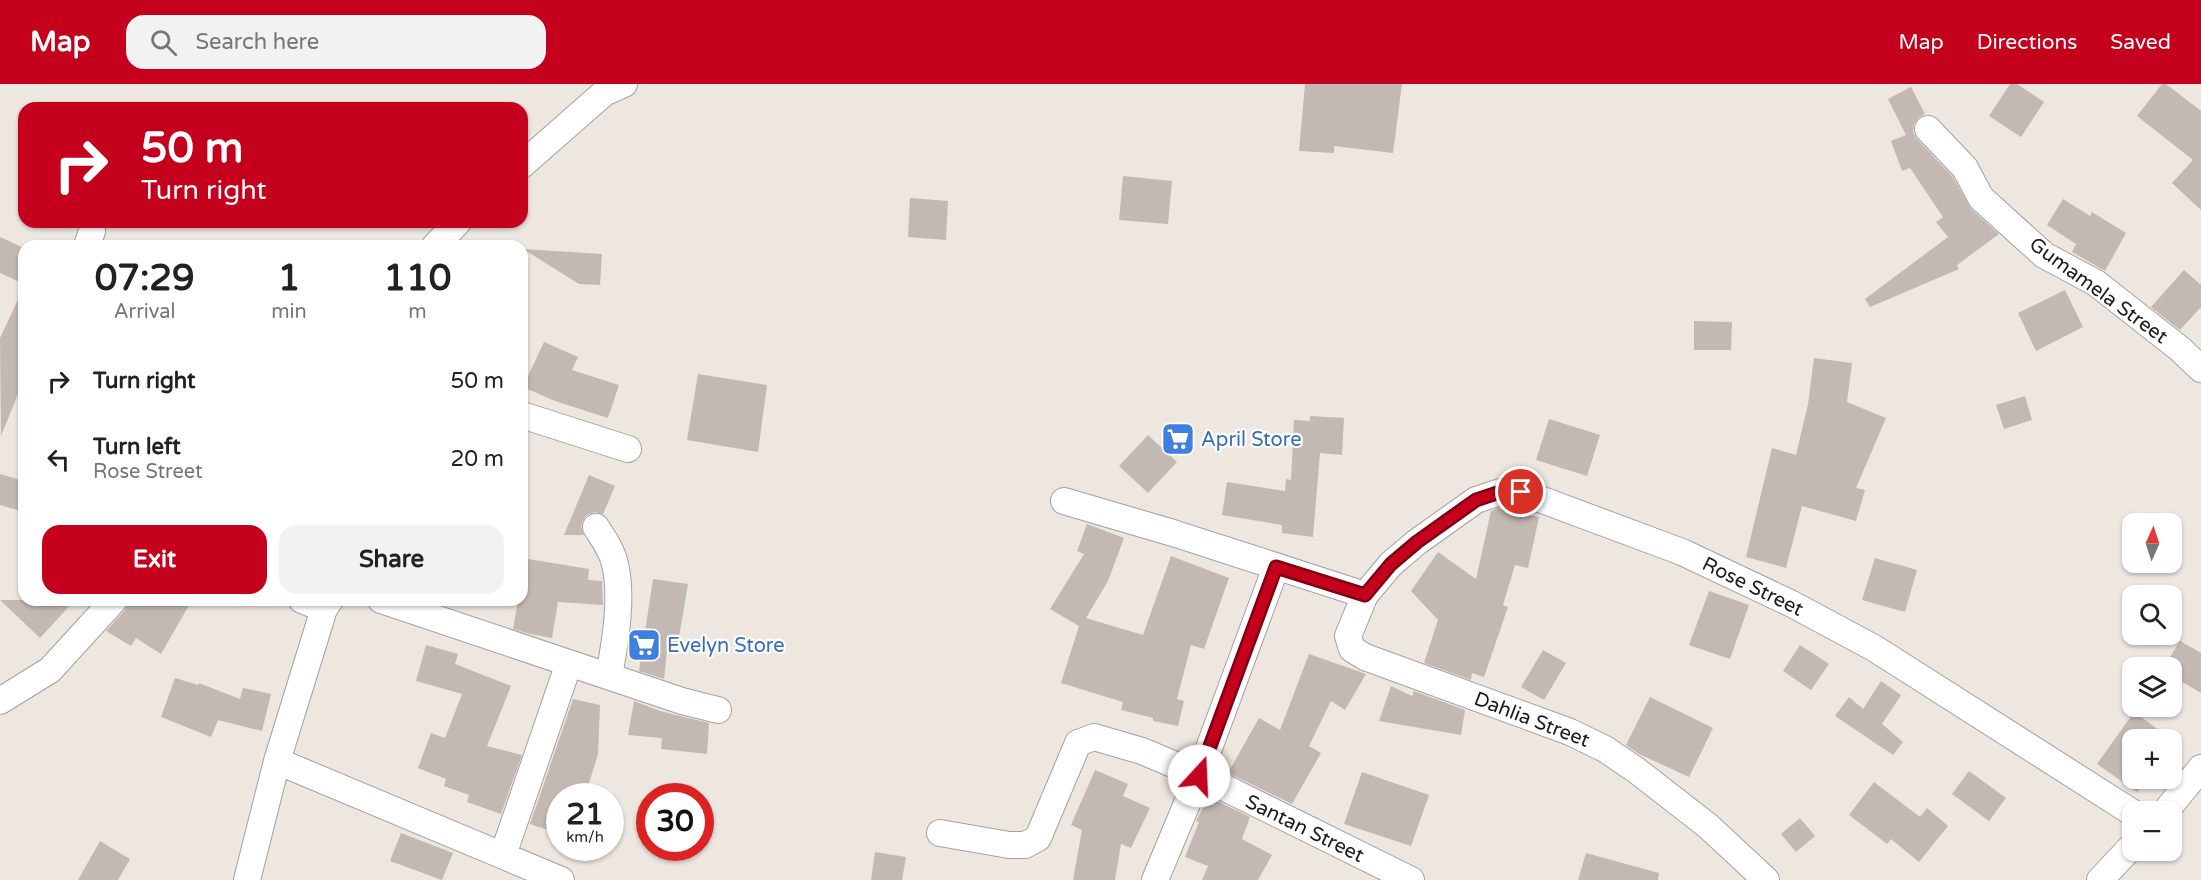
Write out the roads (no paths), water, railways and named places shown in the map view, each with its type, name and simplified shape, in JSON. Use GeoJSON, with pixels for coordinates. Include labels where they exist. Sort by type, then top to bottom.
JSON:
{"type":"FeatureCollection","features":[{"type":"Feature","properties":{"kind":"street"},"geometry":{"type":"LineString","coordinates":[[528,160],[604,93],[624,84]]}},
{"type":"Feature","properties":{"kind":"street","name":"Gumamela Street"},"geometry":{"type":"LineString","coordinates":[[1928,129],[1965,168],[1981,198],[2044,255],[2096,283],[2180,349],[2201,369]]}},
{"type":"Feature","properties":{"kind":"street"},"geometry":{"type":"LineString","coordinates":[[441,240],[452,228]]}},
{"type":"Feature","properties":{"kind":"street"},"geometry":{"type":"LineString","coordinates":[[528,417],[628,449]]}},
{"type":"Feature","properties":{"kind":"street","name":"Rose Street"},"geometry":{"type":"LineString","coordinates":[[1365,595],[1391,564],[1417,542],[1476,500],[1500,492],[1521,492],[1682,552],[1792,604],[1874,648],[2122,806]]}},
{"type":"Feature","properties":{"kind":"street"},"geometry":{"type":"LineString","coordinates":[[1064,501],[1173,533],[1365,595]]}},
{"type":"Feature","properties":{"kind":"street"},"geometry":{"type":"LineString","coordinates":[[596,527],[608,545],[615,565],[618,628],[609,676]]}},
{"type":"Feature","properties":{"kind":"street"},"geometry":{"type":"LineString","coordinates":[[1155,880],[1199,776],[1276,567]]}},
{"type":"Feature","properties":{"kind":"street","name":"Dahlia Street"},"geometry":{"type":"LineString","coordinates":[[1365,595],[1348,636],[1352,649],[1365,657],[1570,732],[1605,749],[1708,826],[1766,880]]}},
{"type":"Feature","properties":{"kind":"street"},"geometry":{"type":"LineString","coordinates":[[0,701],[50,670],[109,606]]}},
{"type":"Feature","properties":{"kind":"street"},"geometry":{"type":"LineString","coordinates":[[247,880],[318,606]]}},
{"type":"Feature","properties":{"kind":"street"},"geometry":{"type":"LineString","coordinates":[[399,606],[682,702],[718,710]]}},
{"type":"Feature","properties":{"kind":"street"},"geometry":{"type":"LineString","coordinates":[[503,855],[569,663]]}},
{"type":"Feature","properties":{"kind":"street","name":"Santan Street"},"geometry":{"type":"LineString","coordinates":[[940,833],[1009,845],[1025,845],[1038,838],[1077,743],[1094,737],[1142,751],[1199,776],[1411,880]]}},
{"type":"Feature","properties":{"kind":"street"},"geometry":{"type":"LineString","coordinates":[[277,761],[561,880]]}},
{"type":"Feature","properties":{"kind":"street"},"geometry":{"type":"LineString","coordinates":[[2174,801],[2201,768]]}},
{"type":"Feature","properties":{"kind":"street"},"geometry":{"type":"LineString","coordinates":[[2100,880],[2122,857]]}},
{"type":"Feature","properties":{"kind":"place","name":"April Store"},"geometry":{"type":"Point","coordinates":[1178,439]}},
{"type":"Feature","properties":{"kind":"place","name":"Evelyn Store"},"geometry":{"type":"Point","coordinates":[644,645]}}]}
